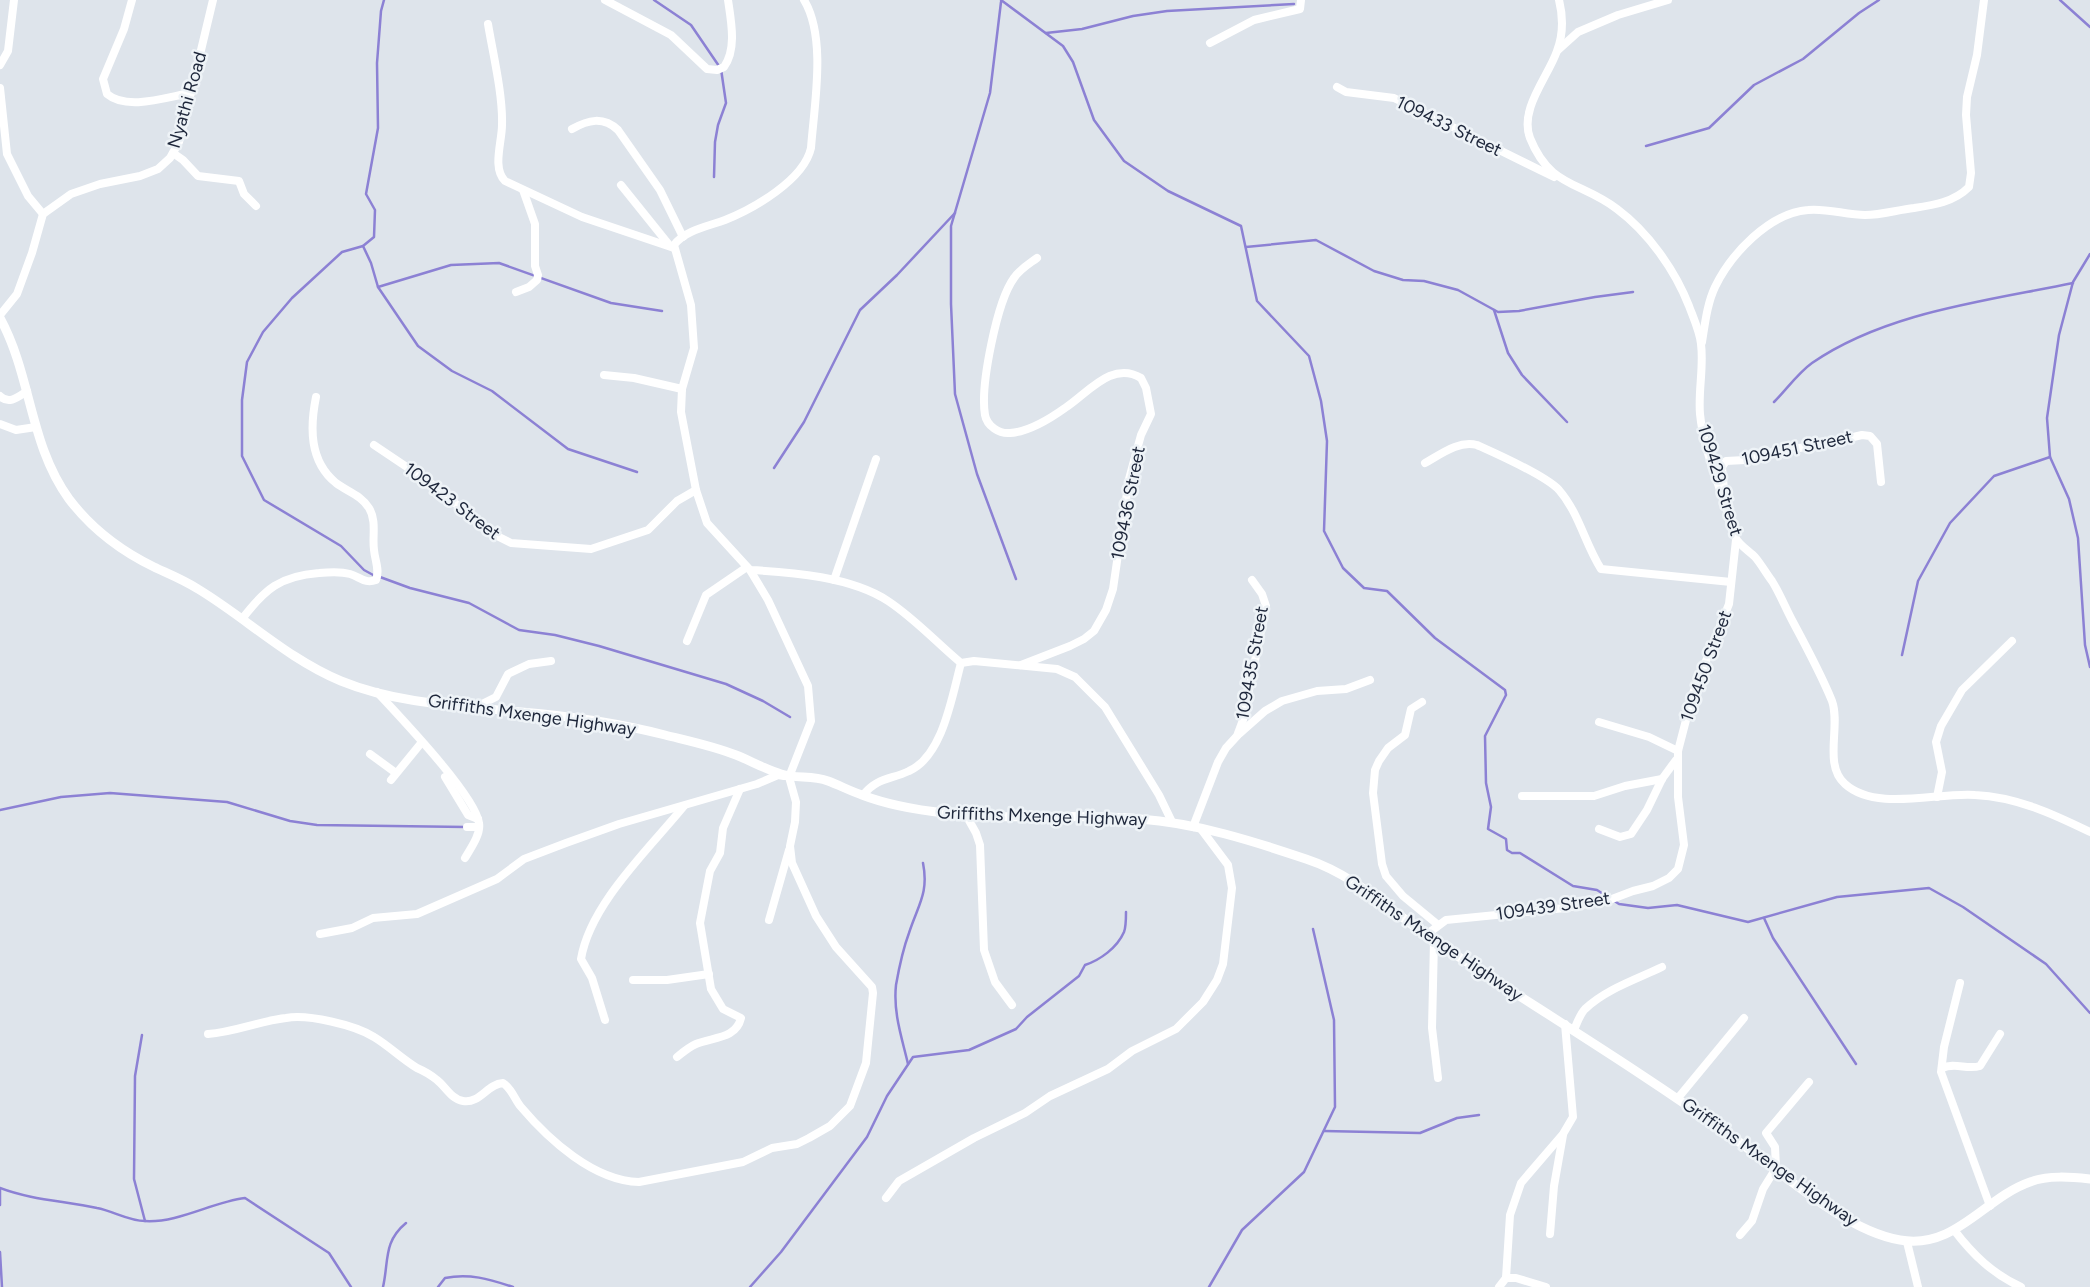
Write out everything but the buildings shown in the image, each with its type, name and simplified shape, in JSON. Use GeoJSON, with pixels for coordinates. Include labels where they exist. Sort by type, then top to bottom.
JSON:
{"type":"FeatureCollection","features":[{"type":"Feature","properties":{"kind":"street"},"geometry":{"type":"LineString","coordinates":[[0,65],[8,51],[14,0]]}},
{"type":"Feature","properties":{"kind":"street"},"geometry":{"type":"LineString","coordinates":[[132,0],[124,29],[105,72],[103,83],[107,94],[118,100],[131,102],[191,93]]}},
{"type":"Feature","properties":{"kind":"street","name":"Nyathi Road"},"geometry":{"type":"LineString","coordinates":[[43,214],[71,194],[158,170],[173,153],[179,142],[213,0]]}},
{"type":"Feature","properties":{"kind":"street"},"geometry":{"type":"LineString","coordinates":[[605,0],[671,35],[702,65],[712,70],[724,67],[729,57],[732,27],[728,0]]}},
{"type":"Feature","properties":{"kind":"street"},"geometry":{"type":"LineString","coordinates":[[672,247],[682,237],[757,204],[788,181],[809,156],[817,68],[814,25],[804,0]]}},
{"type":"Feature","properties":{"kind":"street"},"geometry":{"type":"LineString","coordinates":[[1210,43],[1254,20],[1300,9],[1301,0]]}},
{"type":"Feature","properties":{"kind":"street","name":"109429 Street"},"geometry":{"type":"LineString","coordinates":[[1558,0],[1562,21],[1558,50],[1534,100],[1528,129],[1536,150],[1558,179],[1617,208],[1655,248],[1675,276],[1689,306],[1701,344],[1700,415],[1707,452],[1736,540],[1756,559],[1774,585],[1826,687],[1833,705],[1836,721],[1834,762],[1839,778],[1853,790],[1878,798],[1974,794],[2017,802],[2040,808],[2090,832]]}},
{"type":"Feature","properties":{"kind":"street"},"geometry":{"type":"LineString","coordinates":[[1558,50],[1578,32],[1618,15],[1668,0]]}},
{"type":"Feature","properties":{"kind":"street"},"geometry":{"type":"LineString","coordinates":[[1701,344],[1708,308],[1720,277],[1758,233],[1774,222],[1807,210],[1866,215],[1939,204],[1956,197],[1969,187],[1971,180],[1967,97],[1977,55],[1984,0]]}},
{"type":"Feature","properties":{"kind":"street"},"geometry":{"type":"LineString","coordinates":[[488,24],[502,117],[498,171],[505,181],[598,223],[672,247]]}},
{"type":"Feature","properties":{"kind":"street","name":"109433 Street"},"geometry":{"type":"LineString","coordinates":[[1337,87],[1346,92],[1394,98],[1558,179]]}},
{"type":"Feature","properties":{"kind":"street"},"geometry":{"type":"LineString","coordinates":[[0,88],[7,154],[28,196],[43,214],[35,246],[17,294],[0,316]]}},
{"type":"Feature","properties":{"kind":"street"},"geometry":{"type":"LineString","coordinates":[[572,129],[593,120],[612,124],[660,190],[682,237]]}},
{"type":"Feature","properties":{"kind":"street"},"geometry":{"type":"LineString","coordinates":[[173,153],[183,160],[198,176],[238,181],[245,195],[256,206]]}},
{"type":"Feature","properties":{"kind":"street"},"geometry":{"type":"LineString","coordinates":[[621,185],[672,247],[691,305],[694,348],[682,389],[681,412],[696,490],[707,523],[749,568],[768,600],[808,686],[811,721],[789,777],[796,802],[795,822],[770,920]]}},
{"type":"Feature","properties":{"kind":"street"},"geometry":{"type":"LineString","coordinates":[[516,292],[528,287],[537,280],[538,275],[535,266],[535,224],[523,190]]}},
{"type":"Feature","properties":{"kind":"street","name":"109436 Street"},"geometry":{"type":"LineString","coordinates":[[1019,665],[1070,646],[1094,631],[1100,622],[1112,589],[1129,479],[1139,441],[1151,414],[1146,388],[1141,378],[1124,372],[1102,380],[1065,409],[1019,432],[1000,432],[988,423],[985,415],[987,372],[993,340],[1005,297],[1014,278],[1038,258]]}},
{"type":"Feature","properties":{"kind":"street","name":"Griffiths Mxenge Highway"},"geometry":{"type":"LineString","coordinates":[[0,316],[19,357],[37,431],[52,473],[72,503],[101,534],[129,554],[189,583],[293,656],[346,684],[377,692],[474,708],[579,718],[623,725],[730,752],[789,777],[810,775],[863,796],[905,807],[966,815],[1098,817],[1172,822],[1314,861],[1367,889],[1430,938],[1678,1098],[1850,1221],[1888,1238],[1907,1242],[1926,1241],[1954,1230],[2016,1188],[2033,1180],[2049,1178],[2090,1179]]}},
{"type":"Feature","properties":{"kind":"street"},"geometry":{"type":"LineString","coordinates":[[604,374],[634,378],[682,389]]}},
{"type":"Feature","properties":{"kind":"street"},"geometry":{"type":"LineString","coordinates":[[0,396],[5,400],[11,400],[27,392]]}},
{"type":"Feature","properties":{"kind":"street"},"geometry":{"type":"LineString","coordinates":[[242,619],[262,594],[281,581],[307,574],[329,572],[351,574],[369,582],[376,580],[379,573],[373,548],[373,518],[370,509],[358,495],[336,482],[326,471],[315,450],[311,428],[316,397]]}},
{"type":"Feature","properties":{"kind":"street"},"geometry":{"type":"LineString","coordinates":[[0,424],[16,430],[37,431]]}},
{"type":"Feature","properties":{"kind":"street","name":"109451 Street"},"geometry":{"type":"LineString","coordinates":[[1726,509],[1721,471],[1726,462],[1745,460],[1768,453],[1824,444],[1862,435],[1870,436],[1877,444],[1881,482]]}},
{"type":"Feature","properties":{"kind":"street"},"geometry":{"type":"LineString","coordinates":[[1425,463],[1457,446],[1471,443],[1543,479],[1559,491],[1601,569],[1731,582]]}},
{"type":"Feature","properties":{"kind":"street","name":"109423 Street"},"geometry":{"type":"LineString","coordinates":[[374,445],[438,488],[485,530],[511,543],[591,549],[648,530],[677,501],[696,490]]}},
{"type":"Feature","properties":{"kind":"street"},"geometry":{"type":"LineString","coordinates":[[834,580],[876,459]]}},
{"type":"Feature","properties":{"kind":"street","name":"109450 Street"},"geometry":{"type":"LineString","coordinates":[[1678,751],[1693,693],[1729,604],[1736,540]]}},
{"type":"Feature","properties":{"kind":"street"},"geometry":{"type":"LineString","coordinates":[[687,641],[706,595],[749,568],[858,585],[887,600],[901,610],[961,663]]}},
{"type":"Feature","properties":{"kind":"street","name":"109435 Street"},"geometry":{"type":"LineString","coordinates":[[1197,828],[1218,762],[1226,748],[1237,736],[1246,709],[1266,606],[1262,594],[1252,580]]}},
{"type":"Feature","properties":{"kind":"street"},"geometry":{"type":"LineString","coordinates":[[1937,797],[1942,772],[1936,742],[1940,726],[1962,690],[2012,642]]}},
{"type":"Feature","properties":{"kind":"street"},"geometry":{"type":"LineString","coordinates":[[474,708],[496,697],[508,674],[529,664],[551,660]]}},
{"type":"Feature","properties":{"kind":"street"},"geometry":{"type":"LineString","coordinates":[[961,663],[974,661],[1065,671],[1106,706],[1172,822]]}},
{"type":"Feature","properties":{"kind":"street"},"geometry":{"type":"LineString","coordinates":[[863,796],[877,782],[909,771],[928,757],[945,724],[961,663]]}},
{"type":"Feature","properties":{"kind":"street"},"geometry":{"type":"LineString","coordinates":[[1237,736],[1276,704],[1317,691],[1346,689],[1370,680]]}},
{"type":"Feature","properties":{"kind":"street"},"geometry":{"type":"LineString","coordinates":[[377,692],[423,744],[474,807],[478,823],[474,843],[465,858]]}},
{"type":"Feature","properties":{"kind":"street"},"geometry":{"type":"LineString","coordinates":[[1422,702],[1411,709],[1405,735],[1388,748],[1379,761],[1375,770],[1373,792],[1382,864],[1386,876],[1403,896],[1437,924],[1430,938],[1432,1028],[1438,1078]]}},
{"type":"Feature","properties":{"kind":"street"},"geometry":{"type":"LineString","coordinates":[[1599,722],[1640,734],[1678,751]]}},
{"type":"Feature","properties":{"kind":"street"},"geometry":{"type":"LineString","coordinates":[[370,754],[394,776],[423,744]]}},
{"type":"Feature","properties":{"kind":"street","name":"109439 Street"},"geometry":{"type":"LineString","coordinates":[[1437,924],[1452,919],[1594,904],[1654,886],[1669,878],[1678,869],[1684,845],[1676,760],[1678,751]]}},
{"type":"Feature","properties":{"kind":"street"},"geometry":{"type":"LineString","coordinates":[[1599,829],[1620,837],[1631,834],[1647,810],[1662,779],[1676,760]]}},
{"type":"Feature","properties":{"kind":"street"},"geometry":{"type":"LineString","coordinates":[[320,934],[352,928],[373,918],[417,914],[497,879],[524,860],[619,824],[740,789],[778,775],[789,777]]}},
{"type":"Feature","properties":{"kind":"street"},"geometry":{"type":"LineString","coordinates":[[1522,796],[1594,796],[1625,786],[1662,779]]}},
{"type":"Feature","properties":{"kind":"street"},"geometry":{"type":"LineString","coordinates":[[677,1057],[688,1048],[734,1032],[739,1026],[741,1018],[732,1015],[716,1000],[710,989],[700,923],[710,871],[720,853],[723,828],[740,789]]}},
{"type":"Feature","properties":{"kind":"street"},"geometry":{"type":"LineString","coordinates":[[605,1020],[592,978],[581,959],[595,917],[626,873],[684,806]]}},
{"type":"Feature","properties":{"kind":"street"},"geometry":{"type":"LineString","coordinates":[[966,815],[976,833],[980,846],[984,950],[995,982],[1012,1004]]}},
{"type":"Feature","properties":{"kind":"street"},"geometry":{"type":"LineString","coordinates":[[467,827],[478,823]]}},
{"type":"Feature","properties":{"kind":"street"},"geometry":{"type":"LineString","coordinates":[[886,1198],[899,1181],[974,1138],[1025,1113],[1050,1096],[1108,1069],[1132,1051],[1176,1029],[1203,1002],[1217,980],[1223,964],[1232,888],[1228,865],[1197,828]]}},
{"type":"Feature","properties":{"kind":"street"},"geometry":{"type":"LineString","coordinates":[[208,1034],[234,1031],[288,1017],[300,1017],[348,1027],[373,1036],[438,1080],[458,1100],[468,1101],[478,1098],[494,1085],[500,1083],[506,1085],[520,1106],[569,1152],[619,1180],[639,1182],[743,1162],[772,1148],[796,1144],[830,1126],[850,1106],[866,1062],[872,987],[836,947],[816,916],[792,863],[790,846]]}},
{"type":"Feature","properties":{"kind":"street"},"geometry":{"type":"LineString","coordinates":[[1574,1030],[1584,1010],[1593,1003],[1615,989],[1662,967]]}},
{"type":"Feature","properties":{"kind":"street"},"geometry":{"type":"LineString","coordinates":[[633,980],[667,980],[709,974]]}},
{"type":"Feature","properties":{"kind":"street"},"geometry":{"type":"LineString","coordinates":[[1960,983],[1944,1047],[1942,1068],[1945,1086],[1990,1206]]}},
{"type":"Feature","properties":{"kind":"street"},"geometry":{"type":"LineString","coordinates":[[1678,1098],[1744,1018]]}},
{"type":"Feature","properties":{"kind":"street"},"geometry":{"type":"LineString","coordinates":[[1499,1287],[1506,1278],[1510,1215],[1521,1183],[1563,1134],[1573,1117],[1564,1024]]}},
{"type":"Feature","properties":{"kind":"street"},"geometry":{"type":"LineString","coordinates":[[1942,1068],[1955,1065],[1973,1068],[1980,1066],[2000,1034]]}},
{"type":"Feature","properties":{"kind":"street"},"geometry":{"type":"LineString","coordinates":[[1740,1235],[1752,1221],[1763,1189],[1776,1168],[1775,1147],[1766,1133],[1809,1082]]}},
{"type":"Feature","properties":{"kind":"street"},"geometry":{"type":"LineString","coordinates":[[1550,1234],[1554,1186],[1563,1134]]}},
{"type":"Feature","properties":{"kind":"street"},"geometry":{"type":"LineString","coordinates":[[1954,1230],[1983,1264],[2004,1279],[2021,1287]]}},
{"type":"Feature","properties":{"kind":"street"},"geometry":{"type":"LineString","coordinates":[[1907,1242],[1918,1287]]}},
{"type":"Feature","properties":{"kind":"street"},"geometry":{"type":"LineString","coordinates":[[1506,1278],[1516,1278],[1546,1287]]}},
{"type":"Feature","properties":{"kind":"waterway"},"geometry":{"type":"LineString","coordinates":[[375,576],[364,570],[341,546],[264,500],[242,456],[242,400],[247,362],[263,332],[292,298],[342,252],[363,246],[374,237],[375,210],[366,194],[378,128],[377,63],[381,11],[384,0]]}},
{"type":"Feature","properties":{"kind":"waterway"},"geometry":{"type":"LineString","coordinates":[[654,0],[691,25],[721,69],[726,103],[718,125],[715,142],[714,177]]}},
{"type":"Feature","properties":{"kind":"waterway"},"geometry":{"type":"LineString","coordinates":[[1001,0],[1063,46],[1073,62],[1094,120],[1124,161],[1168,191],[1241,226],[1257,301],[1309,356],[1321,401],[1327,441],[1324,531],[1343,568],[1364,588],[1387,591],[1435,638],[1505,690],[1506,695],[1485,736],[1486,783],[1491,807],[1488,829],[1506,839],[1507,850],[1512,853],[1520,853],[1573,886],[1597,890],[1619,904],[1648,908],[1677,905],[1748,922],[1837,897],[1929,888],[1963,907],[2046,964],[2090,1013]]}},
{"type":"Feature","properties":{"kind":"waterway"},"geometry":{"type":"LineString","coordinates":[[1646,146],[1709,128],[1754,85],[1803,59],[1859,13],[1879,0]]}},
{"type":"Feature","properties":{"kind":"waterway"},"geometry":{"type":"LineString","coordinates":[[2060,0],[2090,27]]}},
{"type":"Feature","properties":{"kind":"waterway"},"geometry":{"type":"LineString","coordinates":[[1001,2],[990,93],[951,226],[951,304],[955,394],[977,474],[1016,579]]}},
{"type":"Feature","properties":{"kind":"waterway"},"geometry":{"type":"LineString","coordinates":[[1046,33],[1082,29],[1133,16],[1167,11],[1294,4]]}},
{"type":"Feature","properties":{"kind":"waterway"},"geometry":{"type":"LineString","coordinates":[[774,468],[804,422],[860,310],[897,275],[955,213]]}},
{"type":"Feature","properties":{"kind":"waterway"},"geometry":{"type":"LineString","coordinates":[[1246,247],[1316,240],[1374,271],[1403,280],[1424,281],[1458,290],[1498,312],[1519,311],[1633,292]]}},
{"type":"Feature","properties":{"kind":"waterway"},"geometry":{"type":"LineString","coordinates":[[363,246],[371,263],[378,287],[418,346],[452,371],[492,391],[568,449],[637,472]]}},
{"type":"Feature","properties":{"kind":"waterway"},"geometry":{"type":"LineString","coordinates":[[2090,254],[2073,282],[2059,335],[2047,418],[2050,457],[2069,499],[2078,538],[2085,645],[2090,667]]}},
{"type":"Feature","properties":{"kind":"waterway"},"geometry":{"type":"LineString","coordinates":[[378,287],[451,265],[499,263],[611,303],[662,311]]}},
{"type":"Feature","properties":{"kind":"waterway"},"geometry":{"type":"LineString","coordinates":[[1774,402],[1812,363],[1841,346],[1872,332],[1904,320],[1938,311],[2073,283]]}},
{"type":"Feature","properties":{"kind":"waterway"},"geometry":{"type":"LineString","coordinates":[[1494,310],[1508,353],[1522,375],[1567,422]]}},
{"type":"Feature","properties":{"kind":"waterway"},"geometry":{"type":"LineString","coordinates":[[1902,655],[1918,581],[1950,523],[1994,476],[2050,457]]}},
{"type":"Feature","properties":{"kind":"waterway"},"geometry":{"type":"LineString","coordinates":[[380,577],[410,588],[469,603],[519,630],[555,635],[599,646],[726,684],[763,701],[790,717]]}},
{"type":"Feature","properties":{"kind":"waterway"},"geometry":{"type":"LineString","coordinates":[[0,810],[61,797],[110,793],[227,802],[290,821],[317,825],[466,827]]}},
{"type":"Feature","properties":{"kind":"waterway"},"geometry":{"type":"LineString","coordinates":[[908,1064],[897,1015],[895,995],[905,945],[924,891],[923,863]]}},
{"type":"Feature","properties":{"kind":"waterway"},"geometry":{"type":"LineString","coordinates":[[750,1287],[781,1252],[867,1137],[887,1096],[913,1057],[969,1050],[1016,1029],[1027,1017],[1079,976],[1085,965],[1102,957],[1113,948],[1124,932],[1126,912]]}},
{"type":"Feature","properties":{"kind":"waterway"},"geometry":{"type":"LineString","coordinates":[[1764,918],[1773,938],[1856,1064]]}},
{"type":"Feature","properties":{"kind":"waterway"},"geometry":{"type":"LineString","coordinates":[[1209,1287],[1242,1230],[1304,1172],[1335,1107],[1334,1020],[1313,929]]}},
{"type":"Feature","properties":{"kind":"waterway"},"geometry":{"type":"LineString","coordinates":[[142,1035],[135,1076],[134,1179],[145,1221]]}},
{"type":"Feature","properties":{"kind":"waterway"},"geometry":{"type":"LineString","coordinates":[[1324,1131],[1420,1133],[1457,1118],[1479,1115]]}},
{"type":"Feature","properties":{"kind":"waterway"},"geometry":{"type":"LineString","coordinates":[[0,1188],[36,1198],[97,1208],[145,1221],[170,1219],[245,1198],[329,1253],[351,1287]]}},
{"type":"Feature","properties":{"kind":"waterway"},"geometry":{"type":"LineString","coordinates":[[0,1189],[0,1205]]}},
{"type":"Feature","properties":{"kind":"waterway"},"geometry":{"type":"LineString","coordinates":[[383,1287],[390,1245],[399,1230],[406,1223]]}},
{"type":"Feature","properties":{"kind":"waterway"},"geometry":{"type":"LineString","coordinates":[[0,1252],[2,1287]]}},
{"type":"Feature","properties":{"kind":"waterway"},"geometry":{"type":"LineString","coordinates":[[438,1287],[445,1278],[462,1276],[487,1279],[513,1287]]}}]}
